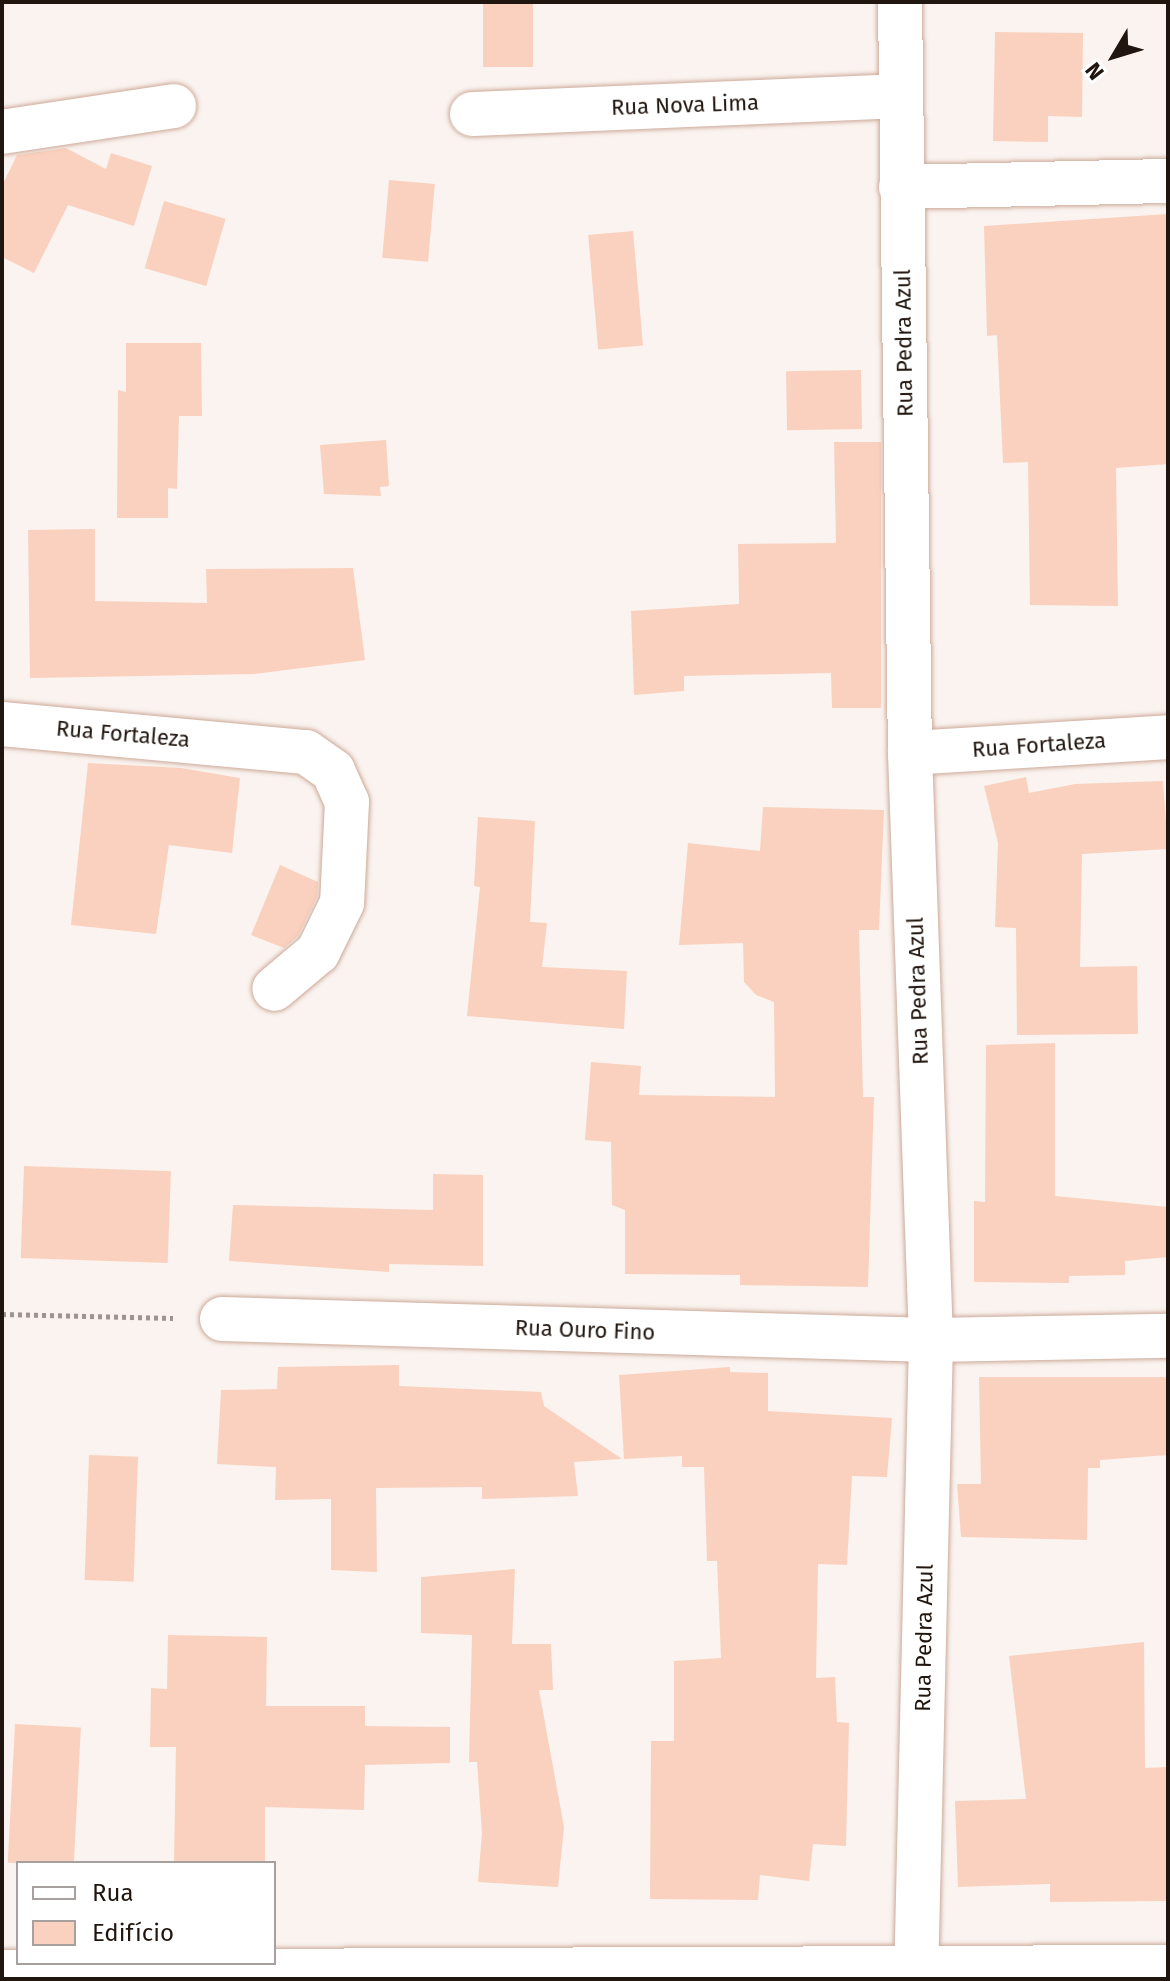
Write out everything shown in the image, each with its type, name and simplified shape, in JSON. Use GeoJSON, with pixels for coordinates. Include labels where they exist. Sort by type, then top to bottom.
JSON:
{"type":"FeatureCollection","features":[{"type":"Feature","properties":{"kind":"street","name":"Rua Pedra Azul"},"geometry":{"type":"LineString","coordinates":[[900,2],[898,96],[910,753],[931,1340],[916,1974]]}},
{"type":"Feature","properties":{"kind":"street","name":"Rua Nova Lima"},"geometry":{"type":"LineString","coordinates":[[472,114],[898,96]]}},
{"type":"Feature","properties":{"kind":"street"},"geometry":{"type":"LineString","coordinates":[[2,132],[174,106]]}},
{"type":"Feature","properties":{"kind":"street"},"geometry":{"type":"LineString","coordinates":[[901,187],[1168,181]]}},
{"type":"Feature","properties":{"kind":"street","name":"Rua Fortaleza"},"geometry":{"type":"LineString","coordinates":[[2,724],[244,743],[306,752],[333,771],[347,802],[347,867],[332,929],[299,972],[274,989]]}},
{"type":"Feature","properties":{"kind":"street","name":"Rua Fortaleza"},"geometry":{"type":"LineString","coordinates":[[910,753],[1168,737]]}},
{"type":"Feature","properties":{"kind":"street","name":"Rua Ouro Fino"},"geometry":{"type":"LineString","coordinates":[[222,1319],[931,1340],[1168,1336]]}},
{"type":"Feature","properties":{"kind":"street"},"geometry":{"type":"LineString","coordinates":[[2,1972],[916,1974],[1168,1967]]}},
{"type":"Feature","properties":{"kind":"path"},"geometry":{"type":"LineString","coordinates":[[2,1314],[222,1319]]}},
{"type":"Feature","properties":{"kind":"building"},"geometry":{"type":"Polygon","coordinates":[[[483,2],[533,2],[533,67],[483,67],[483,2]]]}},
{"type":"Feature","properties":{"kind":"building"},"geometry":{"type":"Polygon","coordinates":[[[995,32],[1083,33],[1082,117],[1048,116],[1048,142],[993,141],[995,32]]]}},
{"type":"Feature","properties":{"kind":"building"},"geometry":{"type":"Polygon","coordinates":[[[66,148],[106,169],[111,153],[152,166],[134,226],[68,205],[34,273],[2,257],[2,186],[17,155],[66,148]]]}},
{"type":"Feature","properties":{"kind":"building"},"geometry":{"type":"Polygon","coordinates":[[[389,180],[435,184],[428,262],[382,258],[389,180]]]}},
{"type":"Feature","properties":{"kind":"building"},"geometry":{"type":"Polygon","coordinates":[[[164,201],[226,219],[206,286],[145,268],[164,201]]]}},
{"type":"Feature","properties":{"kind":"building"},"geometry":{"type":"Polygon","coordinates":[[[1168,214],[1168,464],[1116,468],[1118,606],[1030,605],[1028,462],[1003,463],[997,335],[987,336],[984,226],[1168,214]]]}},
{"type":"Feature","properties":{"kind":"building"},"geometry":{"type":"Polygon","coordinates":[[[633,231],[643,346],[598,349],[588,235],[633,231]]]}},
{"type":"Feature","properties":{"kind":"building"},"geometry":{"type":"Polygon","coordinates":[[[126,343],[201,343],[202,416],[179,416],[177,489],[168,488],[168,518],[117,518],[118,390],[126,392],[126,343]]]}},
{"type":"Feature","properties":{"kind":"building"},"geometry":{"type":"Polygon","coordinates":[[[861,370],[862,429],[787,430],[786,371],[861,370]]]}},
{"type":"Feature","properties":{"kind":"building"},"geometry":{"type":"Polygon","coordinates":[[[386,440],[389,486],[380,487],[381,496],[324,494],[320,445],[386,440]]]}},
{"type":"Feature","properties":{"kind":"building"},"geometry":{"type":"Polygon","coordinates":[[[834,442],[881,442],[881,708],[832,708],[831,673],[684,676],[684,691],[634,695],[631,611],[739,604],[738,544],[836,543],[834,442]]]}},
{"type":"Feature","properties":{"kind":"building"},"geometry":{"type":"Polygon","coordinates":[[[95,529],[95,601],[207,603],[206,569],[353,568],[365,660],[254,674],[30,678],[28,530],[95,529]]]}},
{"type":"Feature","properties":{"kind":"building"},"geometry":{"type":"Polygon","coordinates":[[[88,763],[181,768],[240,778],[232,853],[169,845],[156,934],[71,925],[88,763]]]}},
{"type":"Feature","properties":{"kind":"building"},"geometry":{"type":"Polygon","coordinates":[[[1026,777],[1029,793],[1075,784],[1163,781],[1168,849],[1082,854],[1080,967],[1137,966],[1138,1034],[1017,1035],[1016,928],[995,927],[998,843],[984,786],[1026,777]]]}},
{"type":"Feature","properties":{"kind":"building"},"geometry":{"type":"Polygon","coordinates":[[[763,807],[884,810],[879,930],[859,930],[863,1097],[874,1097],[868,1287],[740,1285],[740,1275],[625,1274],[625,1210],[612,1205],[611,1142],[585,1140],[591,1062],[641,1066],[639,1095],[775,1097],[774,1002],[756,995],[744,982],[743,943],[679,945],[688,843],[760,851],[763,807]]]}},
{"type":"Feature","properties":{"kind":"building"},"geometry":{"type":"Polygon","coordinates":[[[478,817],[535,821],[530,922],[547,923],[542,967],[627,971],[624,1029],[467,1016],[480,887],[474,886],[478,817]]]}},
{"type":"Feature","properties":{"kind":"building"},"geometry":{"type":"Polygon","coordinates":[[[280,865],[318,882],[317,897],[298,936],[284,948],[251,935],[280,865]]]}},
{"type":"Feature","properties":{"kind":"building"},"geometry":{"type":"Polygon","coordinates":[[[1055,1043],[1055,1196],[1168,1207],[1168,1257],[1125,1261],[1125,1275],[1069,1276],[1069,1283],[974,1282],[974,1201],[985,1202],[986,1045],[1055,1043]]]}},
{"type":"Feature","properties":{"kind":"building"},"geometry":{"type":"Polygon","coordinates":[[[24,1166],[171,1171],[168,1263],[21,1258],[24,1166]]]}},
{"type":"Feature","properties":{"kind":"building"},"geometry":{"type":"Polygon","coordinates":[[[433,1174],[483,1175],[483,1266],[389,1264],[389,1272],[229,1261],[233,1205],[433,1210],[433,1174]]]}},
{"type":"Feature","properties":{"kind":"building"},"geometry":{"type":"Polygon","coordinates":[[[399,1365],[399,1386],[541,1392],[544,1406],[622,1459],[574,1462],[578,1496],[482,1499],[482,1487],[376,1488],[377,1572],[331,1570],[331,1499],[275,1500],[276,1467],[217,1464],[221,1390],[277,1389],[278,1367],[399,1365]]]}},
{"type":"Feature","properties":{"kind":"building"},"geometry":{"type":"Polygon","coordinates":[[[730,1367],[730,1372],[768,1373],[768,1411],[892,1418],[887,1477],[852,1476],[847,1565],[818,1564],[816,1678],[835,1677],[837,1722],[849,1723],[846,1846],[813,1844],[809,1881],[760,1875],[758,1900],[650,1899],[651,1741],[674,1741],[674,1661],[721,1658],[717,1561],[707,1561],[704,1467],[682,1467],[682,1456],[624,1459],[619,1375],[730,1367]]]}},
{"type":"Feature","properties":{"kind":"building"},"geometry":{"type":"Polygon","coordinates":[[[979,1377],[1168,1377],[1168,1455],[1100,1460],[1100,1468],[1088,1468],[1087,1540],[961,1537],[957,1484],[981,1484],[979,1377]]]}},
{"type":"Feature","properties":{"kind":"building"},"geometry":{"type":"Polygon","coordinates":[[[89,1455],[138,1457],[134,1582],[85,1580],[89,1455]]]}},
{"type":"Feature","properties":{"kind":"building"},"geometry":{"type":"Polygon","coordinates":[[[515,1569],[512,1644],[551,1644],[553,1690],[539,1690],[564,1827],[558,1887],[478,1882],[482,1833],[477,1762],[469,1762],[472,1635],[421,1633],[421,1577],[515,1569]]]}},
{"type":"Feature","properties":{"kind":"building"},"geometry":{"type":"Polygon","coordinates":[[[168,1635],[267,1637],[266,1706],[365,1706],[365,1726],[450,1727],[450,1763],[365,1765],[364,1810],[265,1807],[265,1861],[174,1861],[176,1747],[150,1747],[151,1688],[167,1689],[168,1635]]]}},
{"type":"Feature","properties":{"kind":"building"},"geometry":{"type":"Polygon","coordinates":[[[1144,1642],[1145,1768],[1168,1767],[1168,1901],[1050,1902],[1050,1884],[958,1887],[955,1801],[1026,1799],[1009,1656],[1144,1642]]]}},
{"type":"Feature","properties":{"kind":"building"},"geometry":{"type":"Polygon","coordinates":[[[15,1724],[81,1727],[74,1861],[8,1863],[15,1724]]]}}]}
